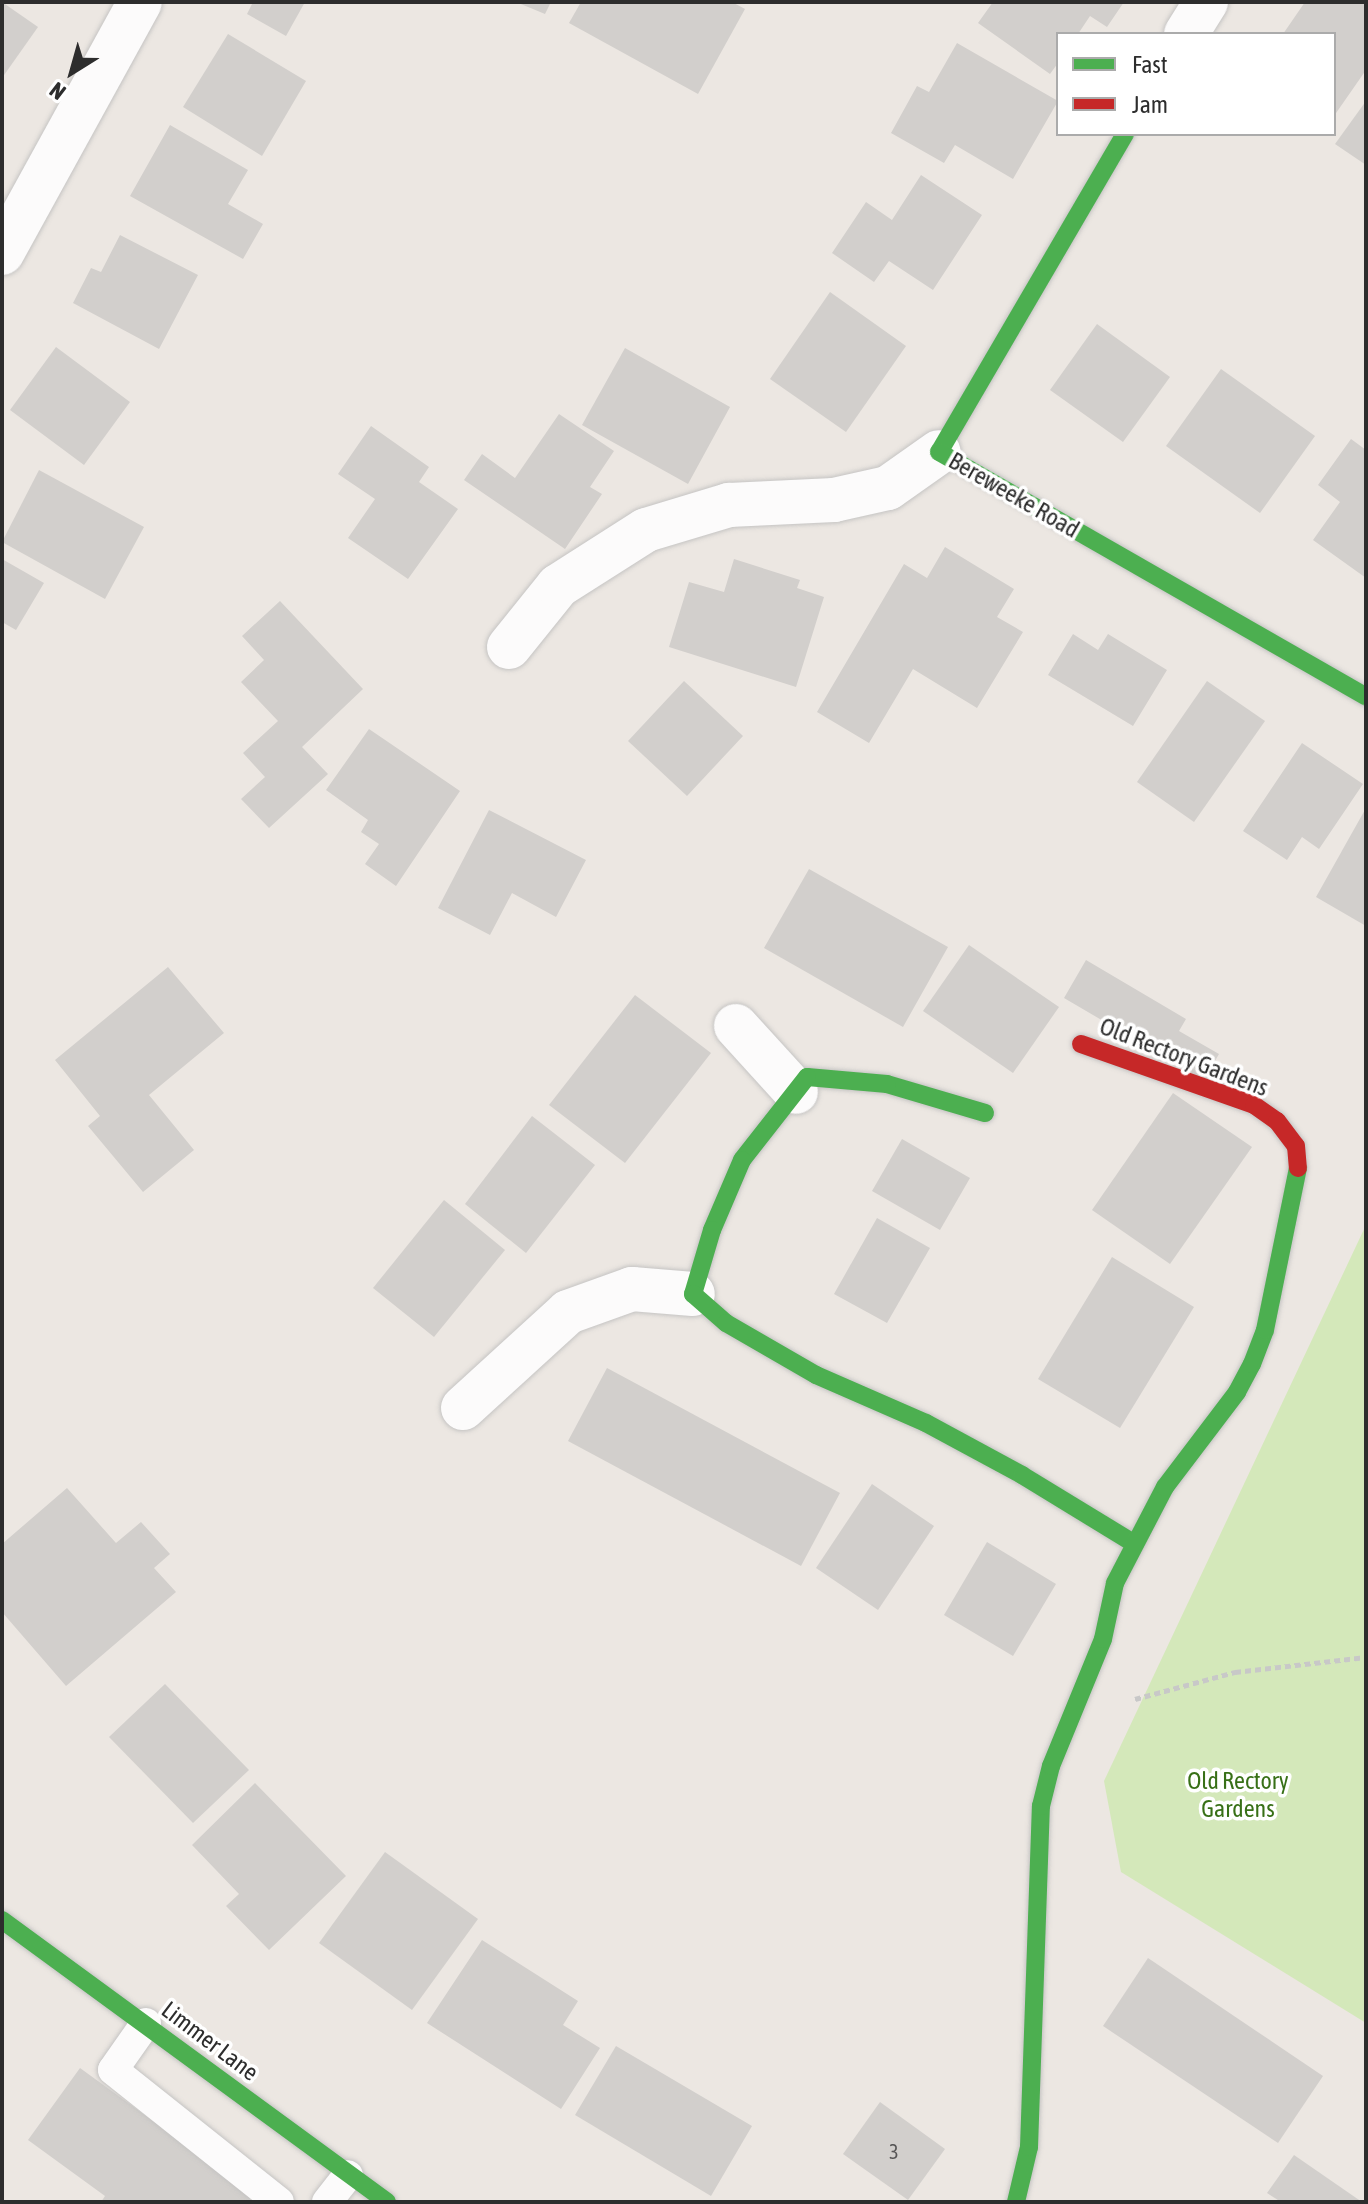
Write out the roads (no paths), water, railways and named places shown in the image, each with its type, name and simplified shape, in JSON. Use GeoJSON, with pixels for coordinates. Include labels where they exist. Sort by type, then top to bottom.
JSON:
{"type":"FeatureCollection","features":[{"type":"Feature","properties":{"kind":"street"},"geometry":{"type":"LineString","coordinates":[[6,235],[140,2]]}},
{"type":"Feature","properties":{"kind":"street"},"geometry":{"type":"LineString","coordinates":[[1187,32],[1206,2]]}},
{"type":"Feature","properties":{"kind":"street","name":"Bereweeke Road"},"geometry":{"type":"LineString","coordinates":[[1124,136],[939,452],[1366,697]]}},
{"type":"Feature","properties":{"kind":"street"},"geometry":{"type":"LineString","coordinates":[[509,647],[558,586],[646,530],[729,505],[834,500],[888,488],[939,452]]}},
{"type":"Feature","properties":{"kind":"street"},"geometry":{"type":"LineString","coordinates":[[736,1026],[796,1092]]}},
{"type":"Feature","properties":{"kind":"street","name":"Old Rectory Gardens"},"geometry":{"type":"LineString","coordinates":[[1016,2202],[1029,2147],[1041,1806],[1051,1766],[1103,1639],[1115,1583],[1165,1487],[1237,1392],[1252,1364],[1265,1330],[1299,1175],[1296,1146],[1277,1121],[1254,1105],[1081,1044]]}},
{"type":"Feature","properties":{"kind":"street"},"geometry":{"type":"LineString","coordinates":[[693,1294],[712,1230],[742,1160],[807,1077],[887,1084],[985,1113]]}},
{"type":"Feature","properties":{"kind":"street"},"geometry":{"type":"LineString","coordinates":[[463,1408],[568,1312],[632,1289],[693,1294],[726,1323],[816,1375],[926,1423],[1022,1475],[1135,1544]]}},
{"type":"Feature","properties":{"kind":"street","name":"Limmer Lane"},"geometry":{"type":"LineString","coordinates":[[2,1920],[387,2202]]}},
{"type":"Feature","properties":{"kind":"lane"},"geometry":{"type":"LineString","coordinates":[[146,2023],[113,2070],[279,2202]]}},
{"type":"Feature","properties":{"kind":"lane"},"geometry":{"type":"LineString","coordinates":[[327,2202],[348,2175]]}}]}
